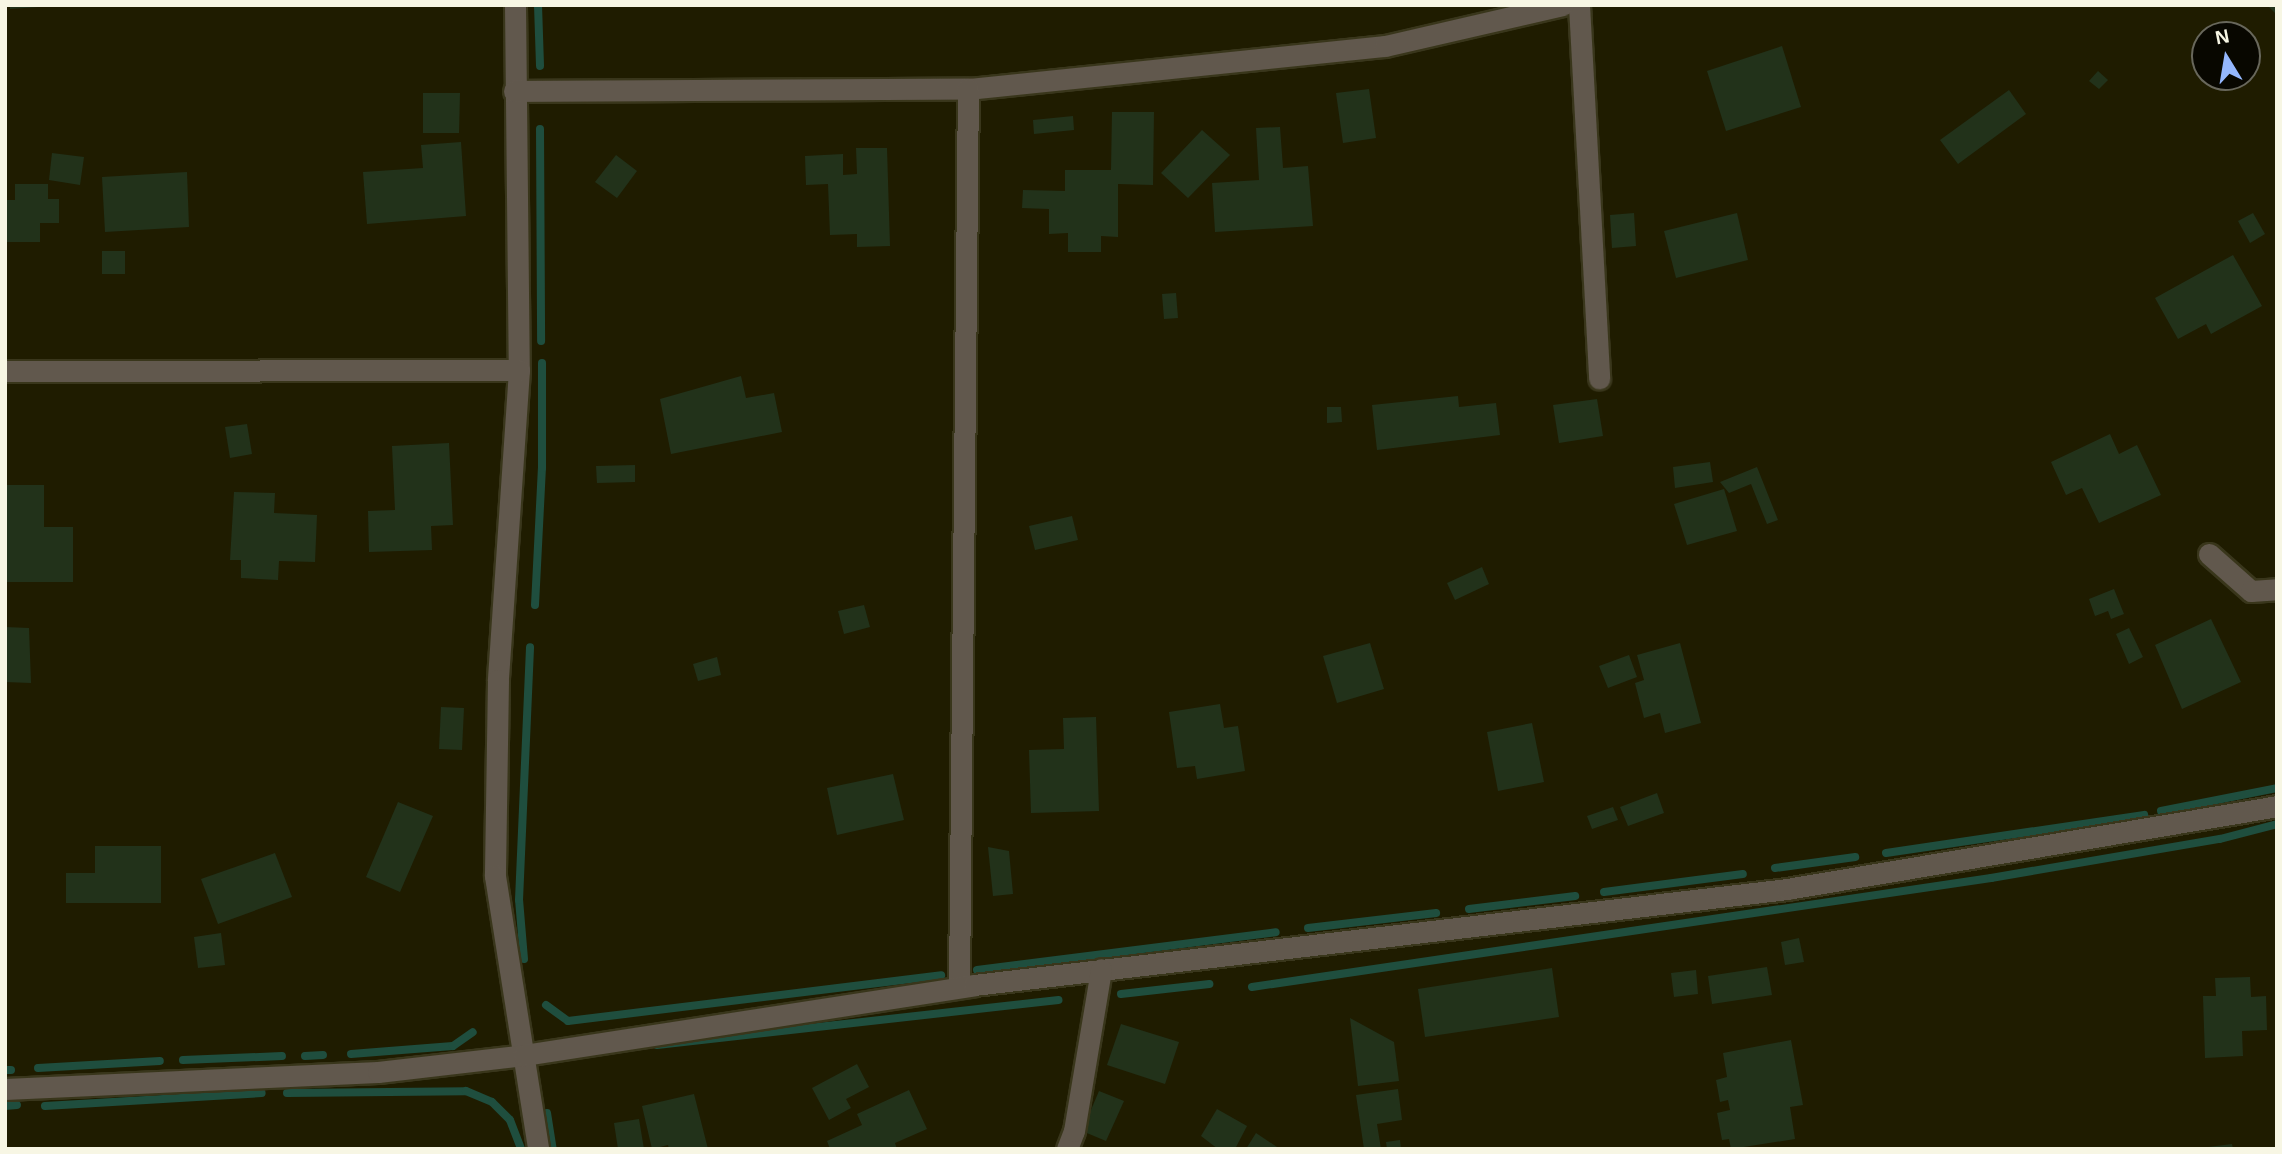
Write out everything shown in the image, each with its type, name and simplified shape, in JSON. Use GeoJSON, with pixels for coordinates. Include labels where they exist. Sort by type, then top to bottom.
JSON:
{"type":"FeatureCollection","features":[{"type":"Feature","properties":{"kind":"street"},"geometry":{"type":"LineString","coordinates":[[515,5],[519,370],[498,680],[495,876],[538,1149]]}},
{"type":"Feature","properties":{"kind":"street"},"geometry":{"type":"LineString","coordinates":[[514,91],[968,89],[1385,46],[1562,5]]}},
{"type":"Feature","properties":{"kind":"street"},"geometry":{"type":"LineString","coordinates":[[1579,5],[1599,378]]}},
{"type":"Feature","properties":{"kind":"street"},"geometry":{"type":"LineString","coordinates":[[959,988],[968,89]]}},
{"type":"Feature","properties":{"kind":"street"},"geometry":{"type":"LineString","coordinates":[[5,371],[519,370]]}},
{"type":"Feature","properties":{"kind":"street"},"geometry":{"type":"LineString","coordinates":[[2209,554],[2251,591],[2277,589]]}},
{"type":"Feature","properties":{"kind":"street"},"geometry":{"type":"LineString","coordinates":[[5,1089],[378,1072],[524,1055],[959,988],[1101,969],[1787,889],[2277,806]]}},
{"type":"Feature","properties":{"kind":"street"},"geometry":{"type":"LineString","coordinates":[[1067,1149],[1074,1131],[1101,969]]}},
{"type":"Feature","properties":{"kind":"building"},"geometry":{"type":"Polygon","coordinates":[[[10,5],[39,5],[39,7],[10,9],[10,5]]]}},
{"type":"Feature","properties":{"kind":"building"},"geometry":{"type":"Polygon","coordinates":[[[2267,5],[2277,5],[2277,15],[2267,5]]]}},
{"type":"Feature","properties":{"kind":"building"},"geometry":{"type":"Polygon","coordinates":[[[1782,46],[1801,107],[1726,131],[1707,71],[1782,46]]]}},
{"type":"Feature","properties":{"kind":"building"},"geometry":{"type":"Polygon","coordinates":[[[2098,71],[2108,80],[2099,89],[2089,81],[2098,71]]]}},
{"type":"Feature","properties":{"kind":"building"},"geometry":{"type":"Polygon","coordinates":[[[1369,89],[1376,138],[1343,143],[1336,93],[1369,89]]]}},
{"type":"Feature","properties":{"kind":"building"},"geometry":{"type":"Polygon","coordinates":[[[2009,90],[2026,114],[1958,164],[1940,140],[2009,90]]]}},
{"type":"Feature","properties":{"kind":"building"},"geometry":{"type":"Polygon","coordinates":[[[423,93],[460,93],[459,133],[423,133],[423,93]]]}},
{"type":"Feature","properties":{"kind":"building"},"geometry":{"type":"Polygon","coordinates":[[[1112,112],[1154,112],[1153,185],[1118,184],[1118,237],[1101,236],[1101,252],[1068,252],[1068,233],[1049,234],[1049,209],[1022,208],[1023,190],[1065,191],[1065,170],[1111,170],[1112,112]]]}},
{"type":"Feature","properties":{"kind":"building"},"geometry":{"type":"Polygon","coordinates":[[[1073,116],[1074,130],[1034,134],[1033,120],[1073,116]]]}},
{"type":"Feature","properties":{"kind":"building"},"geometry":{"type":"Polygon","coordinates":[[[1280,127],[1283,168],[1308,166],[1313,226],[1215,232],[1212,183],[1259,180],[1256,128],[1280,127]]]}},
{"type":"Feature","properties":{"kind":"building"},"geometry":{"type":"Polygon","coordinates":[[[1202,130],[1230,155],[1188,198],[1161,173],[1202,130]]]}},
{"type":"Feature","properties":{"kind":"building"},"geometry":{"type":"Polygon","coordinates":[[[461,142],[466,216],[367,224],[363,172],[423,168],[421,145],[461,142]]]}},
{"type":"Feature","properties":{"kind":"building"},"geometry":{"type":"Polygon","coordinates":[[[856,148],[887,148],[890,246],[857,247],[857,234],[830,235],[828,184],[806,185],[805,156],[843,154],[843,175],[857,174],[856,148]]]}},
{"type":"Feature","properties":{"kind":"building"},"geometry":{"type":"Polygon","coordinates":[[[52,153],[84,157],[80,185],[49,180],[52,153]]]}},
{"type":"Feature","properties":{"kind":"building"},"geometry":{"type":"Polygon","coordinates":[[[616,155],[637,171],[617,198],[595,182],[616,155]]]}},
{"type":"Feature","properties":{"kind":"building"},"geometry":{"type":"Polygon","coordinates":[[[187,172],[189,227],[105,232],[102,177],[187,172]]]}},
{"type":"Feature","properties":{"kind":"building"},"geometry":{"type":"Polygon","coordinates":[[[15,184],[48,184],[48,199],[59,199],[59,223],[40,223],[40,242],[5,242],[5,200],[15,200],[15,184]]]}},
{"type":"Feature","properties":{"kind":"building"},"geometry":{"type":"Polygon","coordinates":[[[1634,213],[1636,246],[1612,248],[1610,215],[1634,213]]]}},
{"type":"Feature","properties":{"kind":"building"},"geometry":{"type":"Polygon","coordinates":[[[1737,213],[1748,260],[1676,278],[1664,231],[1737,213]]]}},
{"type":"Feature","properties":{"kind":"building"},"geometry":{"type":"Polygon","coordinates":[[[2253,213],[2265,234],[2250,243],[2238,221],[2253,213]]]}},
{"type":"Feature","properties":{"kind":"building"},"geometry":{"type":"Polygon","coordinates":[[[102,251],[125,251],[125,274],[102,274],[102,251]]]}},
{"type":"Feature","properties":{"kind":"building"},"geometry":{"type":"Polygon","coordinates":[[[2233,255],[2262,306],[2211,334],[2206,324],[2178,339],[2155,298],[2233,255]]]}},
{"type":"Feature","properties":{"kind":"building"},"geometry":{"type":"Polygon","coordinates":[[[1176,293],[1178,318],[1164,319],[1162,294],[1176,293]]]}},
{"type":"Feature","properties":{"kind":"building"},"geometry":{"type":"Polygon","coordinates":[[[741,376],[746,398],[774,393],[782,432],[671,454],[660,399],[741,376]]]}},
{"type":"Feature","properties":{"kind":"building"},"geometry":{"type":"Polygon","coordinates":[[[1458,396],[1459,407],[1496,403],[1500,435],[1377,450],[1372,405],[1458,396]]]}},
{"type":"Feature","properties":{"kind":"building"},"geometry":{"type":"Polygon","coordinates":[[[1597,399],[1603,436],[1559,443],[1553,405],[1597,399]]]}},
{"type":"Feature","properties":{"kind":"building"},"geometry":{"type":"Polygon","coordinates":[[[1327,407],[1341,407],[1342,422],[1327,423],[1327,407]]]}},
{"type":"Feature","properties":{"kind":"building"},"geometry":{"type":"Polygon","coordinates":[[[247,424],[252,454],[230,458],[225,427],[247,424]]]}},
{"type":"Feature","properties":{"kind":"building"},"geometry":{"type":"Polygon","coordinates":[[[2110,434],[2119,454],[2137,445],[2161,495],[2099,523],[2082,488],[2066,495],[2051,462],[2110,434]]]}},
{"type":"Feature","properties":{"kind":"building"},"geometry":{"type":"Polygon","coordinates":[[[449,443],[453,525],[431,526],[432,550],[369,552],[368,511],[395,510],[392,446],[449,443]]]}},
{"type":"Feature","properties":{"kind":"building"},"geometry":{"type":"Polygon","coordinates":[[[1710,462],[1713,482],[1675,488],[1673,467],[1710,462]]]}},
{"type":"Feature","properties":{"kind":"building"},"geometry":{"type":"Polygon","coordinates":[[[635,465],[635,482],[597,483],[596,466],[635,465]]]}},
{"type":"Feature","properties":{"kind":"building"},"geometry":{"type":"Polygon","coordinates":[[[1757,467],[1778,520],[1767,524],[1751,484],[1729,493],[1720,482],[1757,467]]]}},
{"type":"Feature","properties":{"kind":"building"},"geometry":{"type":"Polygon","coordinates":[[[5,485],[44,485],[44,527],[73,527],[73,582],[5,582],[5,485]]]}},
{"type":"Feature","properties":{"kind":"building"},"geometry":{"type":"Polygon","coordinates":[[[1724,489],[1737,531],[1687,545],[1674,504],[1724,489]]]}},
{"type":"Feature","properties":{"kind":"building"},"geometry":{"type":"Polygon","coordinates":[[[234,492],[275,493],[274,513],[317,515],[315,562],[279,561],[278,580],[241,578],[241,560],[230,560],[234,492]]]}},
{"type":"Feature","properties":{"kind":"building"},"geometry":{"type":"Polygon","coordinates":[[[1072,516],[1078,540],[1035,550],[1029,526],[1072,516]]]}},
{"type":"Feature","properties":{"kind":"building"},"geometry":{"type":"Polygon","coordinates":[[[1482,567],[1489,584],[1455,600],[1447,583],[1482,567]]]}},
{"type":"Feature","properties":{"kind":"building"},"geometry":{"type":"Polygon","coordinates":[[[2114,589],[2124,614],[2111,619],[2108,611],[2095,616],[2089,599],[2114,589]]]}},
{"type":"Feature","properties":{"kind":"building"},"geometry":{"type":"Polygon","coordinates":[[[864,605],[870,627],[844,634],[838,611],[864,605]]]}},
{"type":"Feature","properties":{"kind":"building"},"geometry":{"type":"Polygon","coordinates":[[[2211,619],[2241,682],[2182,709],[2155,645],[2211,619]]]}},
{"type":"Feature","properties":{"kind":"building"},"geometry":{"type":"Polygon","coordinates":[[[5,627],[29,628],[31,683],[5,682],[5,627]]]}},
{"type":"Feature","properties":{"kind":"building"},"geometry":{"type":"Polygon","coordinates":[[[2129,628],[2143,657],[2129,664],[2116,634],[2129,628]]]}},
{"type":"Feature","properties":{"kind":"building"},"geometry":{"type":"Polygon","coordinates":[[[1370,643],[1384,689],[1337,703],[1323,656],[1370,643]]]}},
{"type":"Feature","properties":{"kind":"building"},"geometry":{"type":"Polygon","coordinates":[[[1680,643],[1701,723],[1665,733],[1660,713],[1644,718],[1635,683],[1644,680],[1637,655],[1680,643]]]}},
{"type":"Feature","properties":{"kind":"building"},"geometry":{"type":"Polygon","coordinates":[[[1629,655],[1637,677],[1608,688],[1599,666],[1629,655]]]}},
{"type":"Feature","properties":{"kind":"building"},"geometry":{"type":"Polygon","coordinates":[[[717,657],[721,675],[698,681],[693,664],[717,657]]]}},
{"type":"Feature","properties":{"kind":"building"},"geometry":{"type":"Polygon","coordinates":[[[1220,704],[1224,728],[1238,726],[1245,771],[1197,779],[1195,766],[1177,768],[1169,712],[1220,704]]]}},
{"type":"Feature","properties":{"kind":"building"},"geometry":{"type":"Polygon","coordinates":[[[441,707],[464,708],[462,750],[439,749],[441,707]]]}},
{"type":"Feature","properties":{"kind":"building"},"geometry":{"type":"Polygon","coordinates":[[[1096,717],[1099,811],[1031,813],[1029,750],[1064,749],[1063,718],[1096,717]]]}},
{"type":"Feature","properties":{"kind":"building"},"geometry":{"type":"Polygon","coordinates":[[[1532,723],[1544,782],[1498,791],[1487,732],[1532,723]]]}},
{"type":"Feature","properties":{"kind":"building"},"geometry":{"type":"Polygon","coordinates":[[[893,774],[904,820],[837,835],[827,788],[893,774]]]}},
{"type":"Feature","properties":{"kind":"building"},"geometry":{"type":"Polygon","coordinates":[[[1657,793],[1664,813],[1628,826],[1620,807],[1657,793]]]}},
{"type":"Feature","properties":{"kind":"building"},"geometry":{"type":"Polygon","coordinates":[[[398,802],[433,816],[400,892],[366,877],[398,802]]]}},
{"type":"Feature","properties":{"kind":"building"},"geometry":{"type":"Polygon","coordinates":[[[1613,807],[1618,820],[1592,829],[1587,816],[1613,807]]]}},
{"type":"Feature","properties":{"kind":"building"},"geometry":{"type":"Polygon","coordinates":[[[95,846],[161,846],[161,903],[66,903],[66,873],[95,873],[95,846]]]}},
{"type":"Feature","properties":{"kind":"building"},"geometry":{"type":"Polygon","coordinates":[[[988,847],[1009,851],[1013,894],[993,896],[988,847]]]}},
{"type":"Feature","properties":{"kind":"building"},"geometry":{"type":"Polygon","coordinates":[[[275,853],[292,897],[218,924],[201,879],[275,853]]]}},
{"type":"Feature","properties":{"kind":"building"},"geometry":{"type":"Polygon","coordinates":[[[221,933],[225,965],[198,968],[194,937],[221,933]]]}},
{"type":"Feature","properties":{"kind":"building"},"geometry":{"type":"Polygon","coordinates":[[[1799,938],[1804,962],[1785,965],[1781,942],[1799,938]]]}},
{"type":"Feature","properties":{"kind":"building"},"geometry":{"type":"Polygon","coordinates":[[[1767,967],[1772,995],[1712,1004],[1708,976],[1767,967]]]}},
{"type":"Feature","properties":{"kind":"building"},"geometry":{"type":"Polygon","coordinates":[[[1552,968],[1559,1017],[1425,1037],[1418,989],[1552,968]]]}},
{"type":"Feature","properties":{"kind":"building"},"geometry":{"type":"Polygon","coordinates":[[[1696,970],[1698,994],[1674,997],[1671,973],[1696,970]]]}},
{"type":"Feature","properties":{"kind":"building"},"geometry":{"type":"Polygon","coordinates":[[[2250,977],[2251,997],[2266,996],[2267,1030],[2242,1031],[2243,1056],[2205,1058],[2203,996],[2216,996],[2215,978],[2250,977]]]}},
{"type":"Feature","properties":{"kind":"building"},"geometry":{"type":"Polygon","coordinates":[[[1350,1018],[1394,1042],[1399,1081],[1358,1086],[1350,1018]]]}},
{"type":"Feature","properties":{"kind":"building"},"geometry":{"type":"Polygon","coordinates":[[[1121,1024],[1179,1042],[1165,1084],[1107,1065],[1121,1024]]]}},
{"type":"Feature","properties":{"kind":"building"},"geometry":{"type":"Polygon","coordinates":[[[1791,1040],[1803,1105],[1790,1107],[1795,1139],[1731,1149],[1729,1139],[1722,1140],[1717,1113],[1730,1110],[1728,1100],[1720,1102],[1716,1080],[1727,1077],[1723,1053],[1791,1040]]]}},
{"type":"Feature","properties":{"kind":"building"},"geometry":{"type":"Polygon","coordinates":[[[857,1064],[869,1087],[846,1099],[851,1108],[829,1120],[812,1088],[857,1064]]]}},
{"type":"Feature","properties":{"kind":"building"},"geometry":{"type":"Polygon","coordinates":[[[1398,1089],[1402,1120],[1377,1124],[1381,1149],[1364,1149],[1356,1095],[1398,1089]]]}},
{"type":"Feature","properties":{"kind":"building"},"geometry":{"type":"Polygon","coordinates":[[[909,1090],[927,1129],[895,1143],[897,1149],[830,1149],[827,1141],[862,1125],[857,1114],[909,1090]]]}},
{"type":"Feature","properties":{"kind":"building"},"geometry":{"type":"Polygon","coordinates":[[[1099,1091],[1124,1101],[1106,1141],[1082,1131],[1099,1091]]]}},
{"type":"Feature","properties":{"kind":"building"},"geometry":{"type":"Polygon","coordinates":[[[694,1094],[708,1149],[669,1149],[668,1145],[652,1149],[642,1106],[694,1094]]]}},
{"type":"Feature","properties":{"kind":"building"},"geometry":{"type":"Polygon","coordinates":[[[1217,1109],[1247,1126],[1235,1149],[1218,1149],[1201,1136],[1217,1109]]]}},
{"type":"Feature","properties":{"kind":"building"},"geometry":{"type":"Polygon","coordinates":[[[639,1119],[644,1149],[618,1149],[614,1123],[639,1119]]]}},
{"type":"Feature","properties":{"kind":"building"},"geometry":{"type":"Polygon","coordinates":[[[1256,1133],[1280,1149],[1246,1149],[1256,1133]]]}},
{"type":"Feature","properties":{"kind":"building"},"geometry":{"type":"Polygon","coordinates":[[[1400,1140],[1401,1149],[1387,1149],[1386,1142],[1400,1140]]]}},
{"type":"Feature","properties":{"kind":"building"},"geometry":{"type":"Polygon","coordinates":[[[2232,1144],[2233,1149],[2208,1149],[2208,1147],[2232,1144]]]}},
{"type":"Feature","properties":{"kind":"waterway"},"geometry":{"type":"LineString","coordinates":[[538,5],[540,66]]}},
{"type":"Feature","properties":{"kind":"waterway"},"geometry":{"type":"LineString","coordinates":[[540,129],[541,341]]}},
{"type":"Feature","properties":{"kind":"waterway"},"geometry":{"type":"LineString","coordinates":[[535,605],[542,468],[542,363]]}},
{"type":"Feature","properties":{"kind":"waterway"},"geometry":{"type":"LineString","coordinates":[[524,959],[519,900],[530,647]]}},
{"type":"Feature","properties":{"kind":"waterway"},"geometry":{"type":"LineString","coordinates":[[2161,811],[2277,788]]}},
{"type":"Feature","properties":{"kind":"waterway"},"geometry":{"type":"LineString","coordinates":[[1886,853],[2144,815]]}},
{"type":"Feature","properties":{"kind":"waterway"},"geometry":{"type":"LineString","coordinates":[[1252,987],[1991,878],[2220,839],[2277,824]]}},
{"type":"Feature","properties":{"kind":"waterway"},"geometry":{"type":"LineString","coordinates":[[1775,868],[1855,857]]}},
{"type":"Feature","properties":{"kind":"waterway"},"geometry":{"type":"LineString","coordinates":[[1604,892],[1743,874]]}},
{"type":"Feature","properties":{"kind":"waterway"},"geometry":{"type":"LineString","coordinates":[[1469,909],[1575,896]]}},
{"type":"Feature","properties":{"kind":"waterway"},"geometry":{"type":"LineString","coordinates":[[1308,928],[1436,913]]}},
{"type":"Feature","properties":{"kind":"waterway"},"geometry":{"type":"LineString","coordinates":[[977,970],[1276,932]]}},
{"type":"Feature","properties":{"kind":"waterway"},"geometry":{"type":"LineString","coordinates":[[546,1005],[568,1021],[941,975]]}},
{"type":"Feature","properties":{"kind":"waterway"},"geometry":{"type":"LineString","coordinates":[[1121,994],[1209,984]]}},
{"type":"Feature","properties":{"kind":"waterway"},"geometry":{"type":"LineString","coordinates":[[657,1045],[1058,1000]]}},
{"type":"Feature","properties":{"kind":"waterway"},"geometry":{"type":"LineString","coordinates":[[351,1054],[453,1046],[473,1032]]}},
{"type":"Feature","properties":{"kind":"waterway"},"geometry":{"type":"LineString","coordinates":[[305,1056],[323,1055]]}},
{"type":"Feature","properties":{"kind":"waterway"},"geometry":{"type":"LineString","coordinates":[[183,1060],[282,1056]]}},
{"type":"Feature","properties":{"kind":"waterway"},"geometry":{"type":"LineString","coordinates":[[38,1068],[160,1061]]}},
{"type":"Feature","properties":{"kind":"waterway"},"geometry":{"type":"LineString","coordinates":[[5,1070],[11,1070]]}},
{"type":"Feature","properties":{"kind":"waterway"},"geometry":{"type":"LineString","coordinates":[[287,1093],[466,1091],[492,1102],[510,1120],[521,1149]]}},
{"type":"Feature","properties":{"kind":"waterway"},"geometry":{"type":"LineString","coordinates":[[45,1106],[262,1093]]}},
{"type":"Feature","properties":{"kind":"waterway"},"geometry":{"type":"LineString","coordinates":[[5,1106],[17,1105]]}},
{"type":"Feature","properties":{"kind":"waterway"},"geometry":{"type":"LineString","coordinates":[[547,1113],[553,1149]]}}]}
